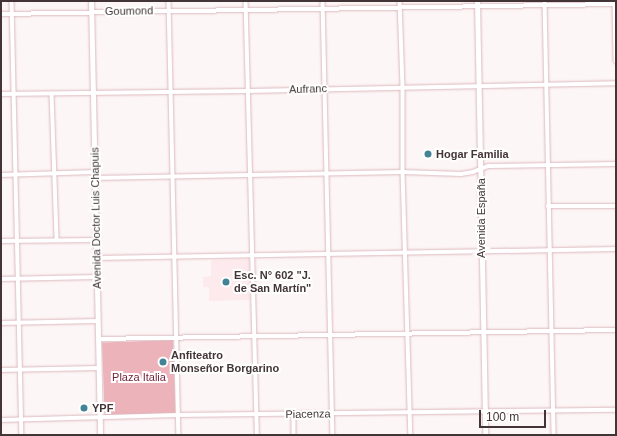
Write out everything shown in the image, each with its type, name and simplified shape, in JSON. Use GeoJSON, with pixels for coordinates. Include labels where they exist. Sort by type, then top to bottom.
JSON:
{"type":"FeatureCollection","features":[{"type":"Feature","properties":{"kind":"main road","name":"Avenida Doctor Luis Chapuis"},"geometry":{"type":"LineString","coordinates":[[91,1],[100,435]]}},
{"type":"Feature","properties":{"kind":"main road","name":"Avenida España"},"geometry":{"type":"LineString","coordinates":[[477,4],[485,435]]}},
{"type":"Feature","properties":{"kind":"street"},"geometry":{"type":"LineString","coordinates":[[12,1],[22,435]]}},
{"type":"Feature","properties":{"kind":"street"},"geometry":{"type":"LineString","coordinates":[[169,1],[179,435]]}},
{"type":"Feature","properties":{"kind":"street"},"geometry":{"type":"LineString","coordinates":[[246,1],[257,435]]}},
{"type":"Feature","properties":{"kind":"street"},"geometry":{"type":"LineString","coordinates":[[323,1],[333,435]]}},
{"type":"Feature","properties":{"kind":"street"},"geometry":{"type":"LineString","coordinates":[[400,1],[403,87],[403,172],[411,435]]}},
{"type":"Feature","properties":{"kind":"street"},"geometry":{"type":"LineString","coordinates":[[545,3],[547,164],[554,435]]}},
{"type":"Feature","properties":{"kind":"street"},"geometry":{"type":"LineString","coordinates":[[615,3],[616,60]]}},
{"type":"Feature","properties":{"kind":"street","name":"Goumond"},"geometry":{"type":"LineString","coordinates":[[1,14],[400,7],[477,4],[615,3]]}},
{"type":"Feature","properties":{"kind":"street","name":"Aufranc"},"geometry":{"type":"LineString","coordinates":[[1,94],[249,91],[325,88],[616,83]]}},
{"type":"Feature","properties":{"kind":"street"},"geometry":{"type":"LineString","coordinates":[[52,94],[57,240]]}},
{"type":"Feature","properties":{"kind":"street"},"geometry":{"type":"LineString","coordinates":[[95,178],[174,178],[403,172],[461,174],[489,166],[616,164]]}},
{"type":"Feature","properties":{"kind":"street"},"geometry":{"type":"LineString","coordinates":[[1,175],[95,172]]}},
{"type":"Feature","properties":{"kind":"street"},"geometry":{"type":"LineString","coordinates":[[548,206],[616,206]]}},
{"type":"Feature","properties":{"kind":"street"},"geometry":{"type":"LineString","coordinates":[[1,241],[96,240]]}},
{"type":"Feature","properties":{"kind":"street"},"geometry":{"type":"LineString","coordinates":[[97,258],[175,258],[616,249]]}},
{"type":"Feature","properties":{"kind":"street"},"geometry":{"type":"LineString","coordinates":[[1,278],[97,277]]}},
{"type":"Feature","properties":{"kind":"street"},"geometry":{"type":"LineString","coordinates":[[1,323],[98,321]]}},
{"type":"Feature","properties":{"kind":"street"},"geometry":{"type":"LineString","coordinates":[[98,339],[176,336],[616,330]]}},
{"type":"Feature","properties":{"kind":"street"},"geometry":{"type":"LineString","coordinates":[[1,370],[99,368]]}},
{"type":"Feature","properties":{"kind":"street","name":"Piacenza"},"geometry":{"type":"LineString","coordinates":[[1,420],[333,413],[616,410]]}},
{"type":"Feature","properties":{"kind":"street"},"geometry":{"type":"LineString","coordinates":[[294,414],[294,435]]}},
{"type":"Feature","properties":{"kind":"shaded area","name":"Esc. N° 602 \"J. de San Martín\""},"geometry":{"type":"Polygon","coordinates":[[[249,259],[250,300],[209,301],[209,287],[203,287],[203,277],[211,276],[211,260],[249,259]]]}},
{"type":"Feature","properties":{"kind":"green space","name":"Plaza Italia"},"geometry":{"type":"Polygon","coordinates":[[[173,340],[176,413],[105,415],[102,342],[173,340]]]}},
{"type":"Feature","properties":{"kind":"place","name":"Hogar Familia"},"geometry":{"type":"Point","coordinates":[428,154]}},
{"type":"Feature","properties":{"kind":"place","name":"Esc. N° 602 \"J. de San Martín\""},"geometry":{"type":"Point","coordinates":[226,282]}},
{"type":"Feature","properties":{"kind":"place","name":"Anfiteatro Monseñor Borgarino"},"geometry":{"type":"Point","coordinates":[163,362]}},
{"type":"Feature","properties":{"kind":"place","name":"YPF"},"geometry":{"type":"Point","coordinates":[84,408]}}]}
